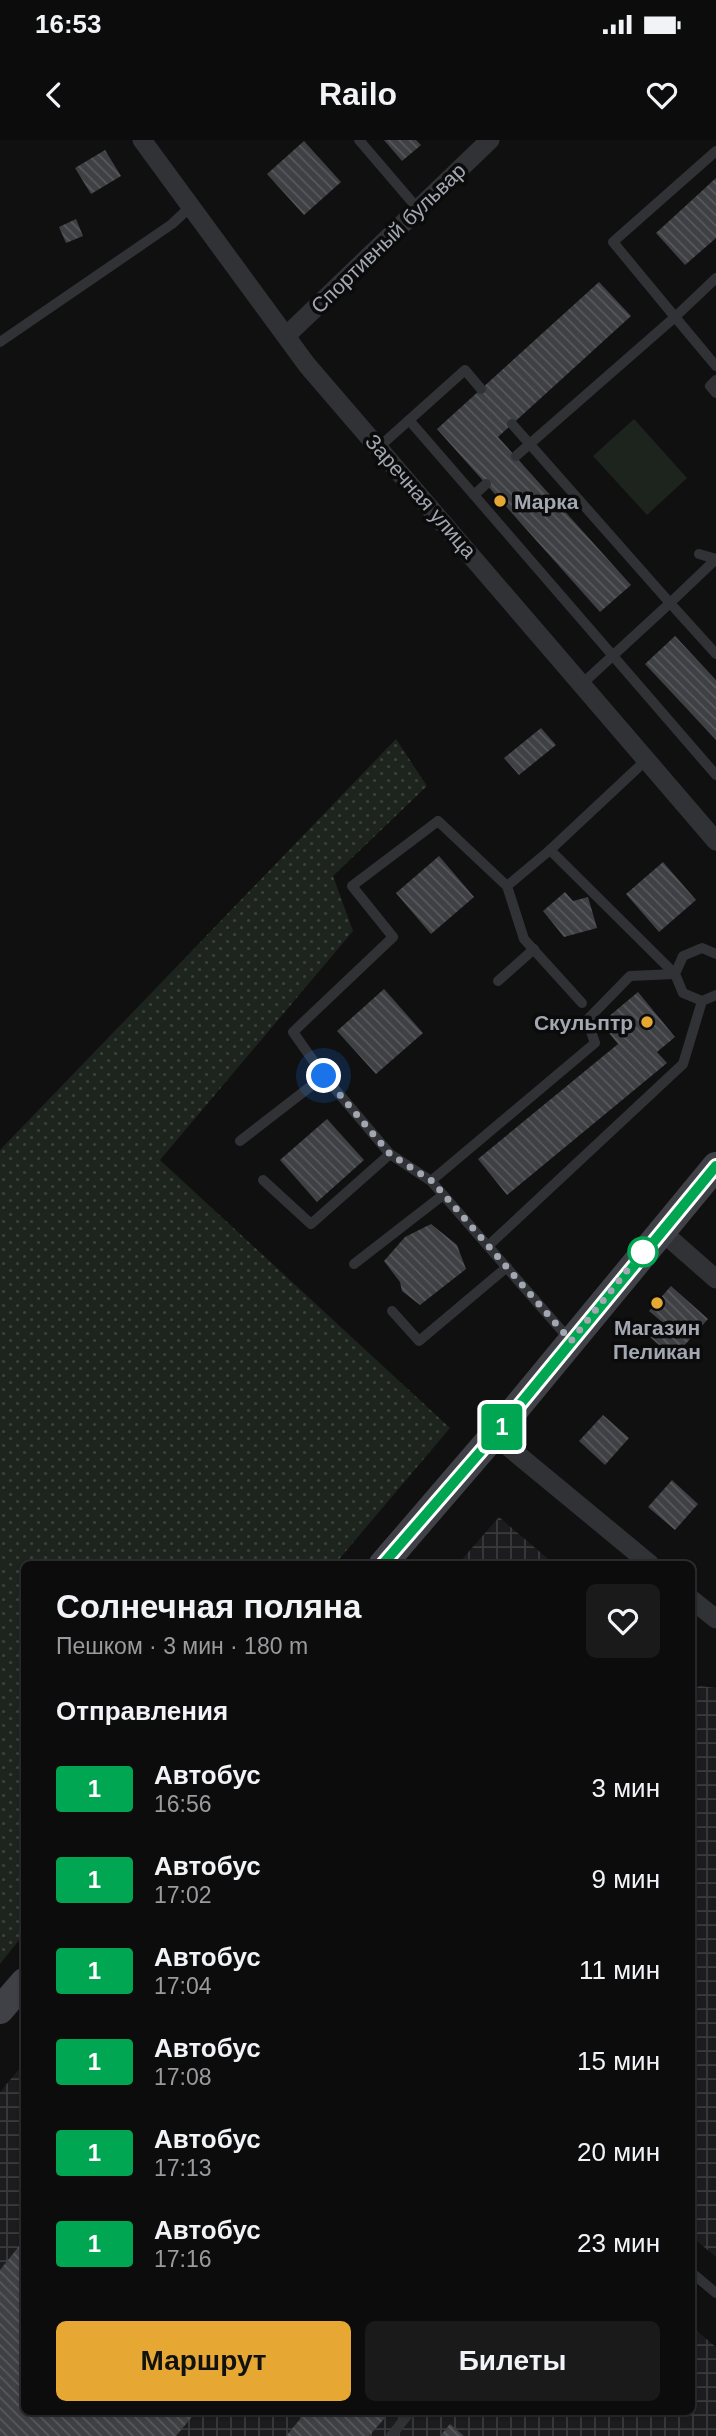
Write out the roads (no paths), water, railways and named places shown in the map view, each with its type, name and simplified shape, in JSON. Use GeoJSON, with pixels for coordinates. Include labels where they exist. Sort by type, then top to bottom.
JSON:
{"type":"FeatureCollection","features":[{"type":"Feature","properties":{"kind":"street","name":"Заречная улица"},"geometry":{"type":"LineString","coordinates":[[142,140],[189,208],[307,365],[716,841]]}},
{"type":"Feature","properties":{"kind":"street","name":"Спортивный бульвар"},"geometry":{"type":"LineString","coordinates":[[286,336],[490,140]]}},
{"type":"Feature","properties":{"kind":"street"},"geometry":{"type":"LineString","coordinates":[[386,1561],[494,1436],[660,1230],[716,1166]]}},
{"type":"Feature","properties":{"kind":"street"},"geometry":{"type":"LineString","coordinates":[[660,1230],[716,1279]]}},
{"type":"Feature","properties":{"kind":"street"},"geometry":{"type":"LineString","coordinates":[[494,1436],[646,1561]]}},
{"type":"Feature","properties":{"kind":"street"},"geometry":{"type":"LineString","coordinates":[[695,1602],[716,1619]]}},
{"type":"Feature","properties":{"kind":"street"},"geometry":{"type":"LineString","coordinates":[[0,2010],[21,1986]]}},
{"type":"Feature","properties":{"kind":"lane"},"geometry":{"type":"LineString","coordinates":[[359,140],[418,209]]}},
{"type":"Feature","properties":{"kind":"lane"},"geometry":{"type":"LineString","coordinates":[[716,151],[613,242],[716,366]]}},
{"type":"Feature","properties":{"kind":"lane"},"geometry":{"type":"LineString","coordinates":[[0,342],[172,224],[189,208]]}},
{"type":"Feature","properties":{"kind":"lane"},"geometry":{"type":"LineString","coordinates":[[516,456],[716,278]]}},
{"type":"Feature","properties":{"kind":"lane"},"geometry":{"type":"LineString","coordinates":[[379,447],[465,370],[481,389]]}},
{"type":"Feature","properties":{"kind":"lane"},"geometry":{"type":"LineString","coordinates":[[716,380],[710,386],[716,393]]}},
{"type":"Feature","properties":{"kind":"lane"},"geometry":{"type":"LineString","coordinates":[[409,420],[716,775]]}},
{"type":"Feature","properties":{"kind":"lane"},"geometry":{"type":"LineString","coordinates":[[512,424],[716,654]]}},
{"type":"Feature","properties":{"kind":"lane"},"geometry":{"type":"LineString","coordinates":[[474,495],[486,484]]}},
{"type":"Feature","properties":{"kind":"lane"},"geometry":{"type":"LineString","coordinates":[[582,684],[716,559],[699,554]]}},
{"type":"Feature","properties":{"kind":"lane"},"geometry":{"type":"LineString","coordinates":[[507,886],[550,850],[645,761]]}},
{"type":"Feature","properties":{"kind":"lane"},"geometry":{"type":"LineString","coordinates":[[571,1341],[432,1181],[390,1154],[324,1076],[293,1032],[393,937],[352,886],[438,821],[507,886],[524,939],[582,1003]]}},
{"type":"Feature","properties":{"kind":"lane"},"geometry":{"type":"LineString","coordinates":[[550,850],[675,974],[683,993],[702,1001],[716,995]]}},
{"type":"Feature","properties":{"kind":"lane"},"geometry":{"type":"LineString","coordinates":[[675,974],[683,956],[702,948],[716,954]]}},
{"type":"Feature","properties":{"kind":"lane"},"geometry":{"type":"LineString","coordinates":[[498,981],[534,950]]}},
{"type":"Feature","properties":{"kind":"lane"},"geometry":{"type":"LineString","coordinates":[[432,1181],[595,1043],[587,1020],[630,976],[675,974]]}},
{"type":"Feature","properties":{"kind":"lane"},"geometry":{"type":"LineString","coordinates":[[488,1246],[683,1064],[702,1001]]}},
{"type":"Feature","properties":{"kind":"lane"},"geometry":{"type":"LineString","coordinates":[[240,1141],[324,1076]]}},
{"type":"Feature","properties":{"kind":"lane"},"geometry":{"type":"LineString","coordinates":[[264,1180],[311,1224],[390,1154]]}},
{"type":"Feature","properties":{"kind":"lane"},"geometry":{"type":"LineString","coordinates":[[354,1264],[443,1195]]}},
{"type":"Feature","properties":{"kind":"lane"},"geometry":{"type":"LineString","coordinates":[[391,1311],[419,1341],[507,1267]]}},
{"type":"Feature","properties":{"kind":"lane"},"geometry":{"type":"LineString","coordinates":[[695,2275],[716,2293]]}},
{"type":"Feature","properties":{"kind":"lane"},"geometry":{"type":"LineString","coordinates":[[391,2436],[408,2415]]}},
{"type":"Feature","properties":{"kind":"place","name":"Марка"},"geometry":{"type":"Point","coordinates":[500,501]}},
{"type":"Feature","properties":{"kind":"place","name":"Скульптр"},"geometry":{"type":"Point","coordinates":[647,1022]}},
{"type":"Feature","properties":{"kind":"place","name":"Магазин Пеликан"},"geometry":{"type":"Point","coordinates":[657,1303]}}]}
